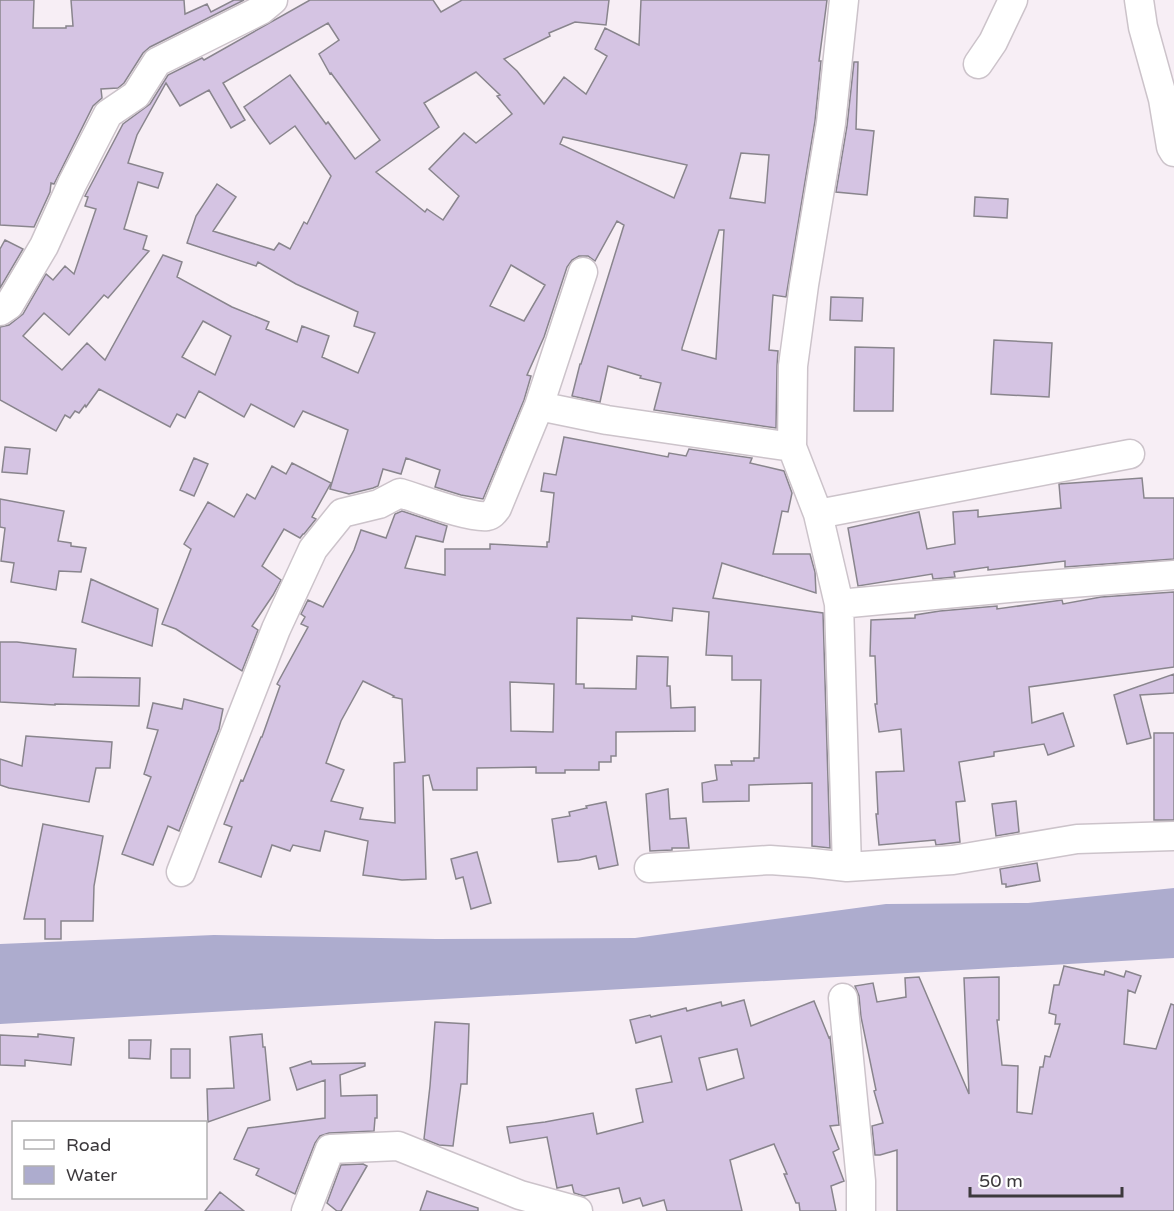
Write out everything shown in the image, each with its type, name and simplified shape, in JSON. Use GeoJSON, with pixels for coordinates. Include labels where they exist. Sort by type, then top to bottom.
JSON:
{"type":"FeatureCollection","features":[{"type":"Feature","properties":{"kind":"street"},"geometry":{"type":"LineString","coordinates":[[0,310],[9,305],[44,246],[72,184],[108,114],[135,95],[157,62],[261,10],[273,0]]}},
{"type":"Feature","properties":{"kind":"street"},"geometry":{"type":"LineString","coordinates":[[844,0],[831,123],[793,366],[792,447],[818,514],[839,603],[847,867]]}},
{"type":"Feature","properties":{"kind":"street"},"geometry":{"type":"LineString","coordinates":[[978,64],[993,42],[1013,0]]}},
{"type":"Feature","properties":{"kind":"street"},"geometry":{"type":"LineString","coordinates":[[1139,0],[1143,27],[1163,99],[1171,147],[1174,152]]}},
{"type":"Feature","properties":{"kind":"street"},"geometry":{"type":"LineString","coordinates":[[181,872],[276,629],[313,549],[342,513],[379,504],[400,493],[468,514],[485,516],[492,514],[497,508],[539,406],[583,272]]}},
{"type":"Feature","properties":{"kind":"street"},"geometry":{"type":"LineString","coordinates":[[539,406],[607,420],[792,447]]}},
{"type":"Feature","properties":{"kind":"street"},"geometry":{"type":"LineString","coordinates":[[818,514],[1130,454]]}},
{"type":"Feature","properties":{"kind":"street"},"geometry":{"type":"LineString","coordinates":[[839,603],[1174,575]]}},
{"type":"Feature","properties":{"kind":"street"},"geometry":{"type":"LineString","coordinates":[[650,868],[770,860],[847,867],[953,860],[1077,839],[1174,836]]}},
{"type":"Feature","properties":{"kind":"street"},"geometry":{"type":"LineString","coordinates":[[843,998],[861,1181],[861,1211]]}},
{"type":"Feature","properties":{"kind":"street"},"geometry":{"type":"LineString","coordinates":[[306,1211],[330,1149],[398,1146],[520,1195],[578,1211]]}},
{"type":"Feature","properties":{"kind":"water"},"geometry":{"type":"Polygon","coordinates":[[[1174,888],[1174,958],[0,1024],[0,944],[214,935],[436,939],[635,938],[886,904],[1028,903],[1174,888]]]}},
{"type":"Feature","properties":{"kind":"building"},"geometry":{"type":"Polygon","coordinates":[[[0,0],[34,0],[33,28],[66,28],[66,26],[73,26],[71,0],[184,0],[185,14],[207,4],[211,12],[234,0],[244,0],[150,47],[143,53],[124,83],[118,88],[101,89],[102,98],[93,106],[54,184],[51,183],[50,192],[34,227],[0,225],[0,0]]]}},
{"type":"Feature","properties":{"kind":"building"},"geometry":{"type":"Polygon","coordinates":[[[310,0],[433,0],[441,12],[462,0],[609,0],[606,25],[575,22],[549,33],[550,36],[504,59],[544,104],[564,77],[586,94],[607,56],[595,49],[605,28],[639,45],[641,0],[827,0],[819,61],[821,61],[815,121],[786,297],[773,295],[769,350],[778,351],[776,428],[654,410],[661,383],[608,366],[600,402],[572,396],[624,225],[617,221],[595,261],[588,256],[579,256],[567,267],[544,337],[527,375],[531,376],[524,400],[483,499],[435,487],[440,470],[406,458],[401,474],[383,469],[378,486],[349,494],[330,489],[348,430],[303,411],[294,427],[251,404],[244,417],[199,391],[185,418],[177,414],[170,427],[99,389],[79,413],[75,411],[70,418],[65,415],[56,431],[0,400],[0,327],[9,325],[23,314],[46,274],[53,280],[65,266],[74,274],[96,209],[85,206],[88,197],[85,196],[123,124],[150,104],[168,75],[202,58],[204,60],[310,0]],[[328,23],[223,83],[245,120],[231,128],[209,90],[180,106],[166,83],[137,135],[128,163],[163,173],[158,188],[138,182],[124,229],[147,236],[143,249],[149,251],[108,298],[104,295],[69,335],[44,313],[23,336],[62,370],[87,343],[105,360],[163,255],[182,262],[177,277],[232,307],[269,322],[266,329],[297,342],[302,326],[329,336],[322,357],[358,373],[375,333],[354,326],[358,312],[296,284],[258,262],[256,266],[187,243],[196,216],[217,184],[236,197],[213,231],[274,250],[279,243],[290,249],[304,222],[307,224],[331,176],[295,126],[270,144],[244,107],[290,75],[355,159],[380,140],[330,74],[319,54],[339,40],[328,23]],[[476,72],[424,103],[439,127],[376,172],[425,212],[427,209],[443,220],[459,196],[429,169],[464,133],[476,143],[512,114],[497,96],[500,95],[476,72]],[[563,137],[560,144],[674,198],[687,165],[563,137]],[[741,153],[730,198],[765,203],[769,155],[741,153]],[[719,230],[682,350],[716,359],[724,230],[719,230]],[[511,265],[490,306],[524,321],[545,285],[511,265]],[[203,321],[182,357],[215,375],[231,336],[203,321]]]}},
{"type":"Feature","properties":{"kind":"building"},"geometry":{"type":"Polygon","coordinates":[[[854,62],[858,62],[856,129],[874,131],[867,195],[836,192],[847,126],[854,62]]]}},
{"type":"Feature","properties":{"kind":"building"},"geometry":{"type":"Polygon","coordinates":[[[975,197],[1008,199],[1007,218],[974,216],[975,197]]]}},
{"type":"Feature","properties":{"kind":"building"},"geometry":{"type":"Polygon","coordinates":[[[5,240],[23,249],[0,288],[0,249],[5,240]]]}},
{"type":"Feature","properties":{"kind":"building"},"geometry":{"type":"Polygon","coordinates":[[[831,297],[863,298],[862,321],[830,320],[831,297]]]}},
{"type":"Feature","properties":{"kind":"building"},"geometry":{"type":"Polygon","coordinates":[[[994,340],[1052,343],[1049,397],[991,394],[994,340]]]}},
{"type":"Feature","properties":{"kind":"building"},"geometry":{"type":"Polygon","coordinates":[[[855,347],[894,348],[893,411],[854,411],[855,347]]]}},
{"type":"Feature","properties":{"kind":"building"},"geometry":{"type":"Polygon","coordinates":[[[564,437],[668,457],[669,453],[686,456],[689,449],[752,458],[750,463],[784,471],[792,493],[788,512],[782,511],[773,554],[810,554],[815,572],[816,593],[722,563],[713,598],[823,613],[830,848],[812,846],[812,783],[749,785],[749,801],[703,802],[702,783],[717,780],[715,765],[732,765],[731,761],[754,761],[754,758],[759,758],[761,680],[732,680],[732,656],[706,655],[709,612],[673,608],[672,621],[632,616],[632,620],[577,618],[576,684],[584,684],[584,688],[636,689],[637,656],[668,657],[667,686],[670,686],[671,708],[695,707],[695,731],[616,732],[616,756],[611,756],[611,762],[599,762],[599,770],[536,773],[536,767],[477,768],[477,790],[433,790],[429,775],[423,776],[426,879],[402,880],[363,875],[368,841],[325,831],[320,851],[293,845],[290,851],[272,845],[261,877],[219,862],[232,827],[224,824],[241,780],[243,781],[262,737],[280,686],[277,684],[308,627],[301,624],[305,617],[301,614],[308,600],[323,607],[354,550],[361,530],[386,538],[395,514],[402,511],[447,526],[443,542],[416,536],[405,568],[445,575],[445,549],[490,549],[490,544],[547,547],[554,493],[541,491],[544,473],[556,475],[564,437]],[[363,681],[341,721],[326,763],[344,770],[331,801],[363,808],[360,819],[395,823],[394,763],[405,762],[402,699],[393,697],[363,681]],[[510,682],[511,731],[553,732],[554,684],[510,682]]]}},
{"type":"Feature","properties":{"kind":"building"},"geometry":{"type":"Polygon","coordinates":[[[5,447],[30,449],[27,474],[2,472],[5,447]]]}},
{"type":"Feature","properties":{"kind":"building"},"geometry":{"type":"Polygon","coordinates":[[[194,458],[208,464],[194,496],[180,490],[194,458]]]}},
{"type":"Feature","properties":{"kind":"building"},"geometry":{"type":"Polygon","coordinates":[[[292,463],[331,483],[312,517],[316,519],[304,534],[300,538],[284,529],[262,566],[281,580],[252,626],[258,630],[242,671],[176,629],[162,624],[191,549],[184,544],[208,502],[234,517],[247,494],[255,499],[272,466],[286,474],[292,463]]]}},
{"type":"Feature","properties":{"kind":"building"},"geometry":{"type":"Polygon","coordinates":[[[1142,478],[1144,498],[1174,498],[1174,559],[1065,567],[1065,561],[988,570],[988,567],[954,572],[955,577],[933,579],[932,574],[858,586],[848,528],[919,512],[927,549],[955,544],[953,512],[978,510],[978,517],[1061,508],[1059,484],[1142,478]]]}},
{"type":"Feature","properties":{"kind":"building"},"geometry":{"type":"Polygon","coordinates":[[[0,499],[64,511],[58,541],[86,548],[81,572],[59,571],[56,590],[11,582],[14,563],[1,561],[5,528],[0,527],[0,499]]]}},
{"type":"Feature","properties":{"kind":"building"},"geometry":{"type":"Polygon","coordinates":[[[91,579],[158,609],[152,646],[82,622],[91,579]]]}},
{"type":"Feature","properties":{"kind":"building"},"geometry":{"type":"Polygon","coordinates":[[[1174,592],[1174,667],[1029,687],[1032,723],[1063,713],[1074,746],[1048,755],[1044,744],[994,752],[994,756],[959,762],[965,801],[956,802],[960,842],[936,845],[935,840],[879,845],[876,772],[904,771],[901,729],[879,732],[875,704],[877,704],[875,656],[870,656],[871,620],[915,618],[915,615],[940,611],[997,606],[997,609],[1062,600],[1063,604],[1101,597],[1174,592]]]}},
{"type":"Feature","properties":{"kind":"building"},"geometry":{"type":"Polygon","coordinates":[[[0,642],[76,649],[73,677],[140,678],[139,706],[0,702],[0,642]]]}},
{"type":"Feature","properties":{"kind":"building"},"geometry":{"type":"Polygon","coordinates":[[[1174,674],[1174,693],[1140,695],[1151,738],[1127,744],[1114,695],[1174,674]]]}},
{"type":"Feature","properties":{"kind":"building"},"geometry":{"type":"Polygon","coordinates":[[[184,699],[223,709],[219,729],[179,831],[168,826],[153,865],[122,854],[151,777],[144,774],[158,730],[147,728],[153,703],[182,709],[184,699]]]}},
{"type":"Feature","properties":{"kind":"building"},"geometry":{"type":"Polygon","coordinates":[[[1154,733],[1174,733],[1174,820],[1154,820],[1154,733]]]}},
{"type":"Feature","properties":{"kind":"building"},"geometry":{"type":"Polygon","coordinates":[[[26,736],[112,742],[110,768],[96,768],[89,802],[0,785],[0,759],[22,766],[26,736]]]}},
{"type":"Feature","properties":{"kind":"building"},"geometry":{"type":"Polygon","coordinates":[[[668,789],[670,819],[686,818],[689,848],[650,851],[646,794],[668,789]]]}},
{"type":"Feature","properties":{"kind":"building"},"geometry":{"type":"Polygon","coordinates":[[[1016,801],[1019,832],[996,836],[992,804],[1016,801]]]}},
{"type":"Feature","properties":{"kind":"building"},"geometry":{"type":"Polygon","coordinates":[[[606,802],[618,865],[599,869],[596,856],[558,862],[552,819],[570,816],[569,812],[606,802]]]}},
{"type":"Feature","properties":{"kind":"building"},"geometry":{"type":"Polygon","coordinates":[[[43,824],[103,836],[94,886],[93,921],[61,921],[61,939],[45,939],[45,919],[24,919],[43,824]]]}},
{"type":"Feature","properties":{"kind":"building"},"geometry":{"type":"Polygon","coordinates":[[[477,852],[491,903],[471,909],[463,877],[456,879],[451,859],[477,852]]]}},
{"type":"Feature","properties":{"kind":"building"},"geometry":{"type":"Polygon","coordinates":[[[1037,863],[1040,881],[1006,887],[1006,884],[1002,884],[1000,869],[1037,863]]]}},
{"type":"Feature","properties":{"kind":"building"},"geometry":{"type":"Polygon","coordinates":[[[1064,966],[1104,975],[1105,971],[1124,977],[1126,971],[1141,976],[1135,993],[1128,990],[1124,1044],[1156,1049],[1171,1004],[1174,1005],[1174,1211],[897,1211],[897,1150],[875,1155],[872,1126],[883,1123],[874,1091],[876,1090],[859,996],[855,986],[873,983],[877,1002],[906,997],[905,978],[919,977],[969,1094],[964,978],[999,977],[999,1020],[997,1020],[1002,1065],[1018,1066],[1017,1112],[1032,1114],[1040,1067],[1043,1067],[1045,1056],[1050,1057],[1060,1024],[1055,1024],[1056,1015],[1049,1013],[1054,985],[1059,985],[1064,966]]]}},
{"type":"Feature","properties":{"kind":"building"},"geometry":{"type":"Polygon","coordinates":[[[744,1000],[751,1026],[814,1001],[830,1037],[839,1125],[830,1126],[839,1149],[833,1152],[844,1181],[831,1186],[836,1211],[800,1211],[799,1203],[796,1203],[774,1144],[730,1160],[742,1211],[667,1211],[664,1200],[643,1206],[640,1198],[623,1203],[619,1188],[584,1196],[574,1193],[572,1185],[557,1188],[547,1137],[510,1143],[507,1127],[593,1113],[597,1134],[643,1122],[636,1089],[672,1082],[661,1036],[636,1043],[630,1020],[686,1008],[687,1011],[721,1002],[722,1006],[744,1000]],[[737,1049],[699,1058],[707,1090],[744,1078],[737,1049]]]}},
{"type":"Feature","properties":{"kind":"building"},"geometry":{"type":"Polygon","coordinates":[[[435,1022],[469,1024],[467,1084],[461,1084],[453,1146],[439,1145],[424,1139],[435,1022]]]}},
{"type":"Feature","properties":{"kind":"building"},"geometry":{"type":"Polygon","coordinates":[[[38,1034],[74,1038],[71,1065],[25,1060],[25,1066],[0,1065],[0,1035],[38,1037],[38,1034]]]}},
{"type":"Feature","properties":{"kind":"building"},"geometry":{"type":"Polygon","coordinates":[[[262,1034],[270,1100],[208,1122],[207,1089],[234,1088],[230,1037],[262,1034]]]}},
{"type":"Feature","properties":{"kind":"building"},"geometry":{"type":"Polygon","coordinates":[[[129,1040],[151,1040],[150,1059],[129,1058],[129,1040]]]}},
{"type":"Feature","properties":{"kind":"building"},"geometry":{"type":"Polygon","coordinates":[[[171,1049],[190,1049],[190,1078],[171,1078],[171,1049]]]}},
{"type":"Feature","properties":{"kind":"building"},"geometry":{"type":"Polygon","coordinates":[[[311,1061],[312,1064],[365,1063],[365,1066],[340,1075],[341,1096],[377,1095],[377,1118],[375,1118],[374,1131],[329,1133],[320,1136],[315,1143],[295,1194],[256,1175],[259,1169],[234,1159],[248,1128],[325,1118],[325,1080],[297,1090],[290,1068],[311,1061]]]}},
{"type":"Feature","properties":{"kind":"building"},"geometry":{"type":"Polygon","coordinates":[[[363,1164],[367,1166],[341,1211],[337,1211],[327,1203],[341,1165],[363,1164]]]}},
{"type":"Feature","properties":{"kind":"building"},"geometry":{"type":"Polygon","coordinates":[[[427,1191],[478,1208],[478,1211],[420,1211],[427,1191]]]}},
{"type":"Feature","properties":{"kind":"building"},"geometry":{"type":"Polygon","coordinates":[[[220,1192],[244,1211],[205,1211],[220,1192]]]}}]}
